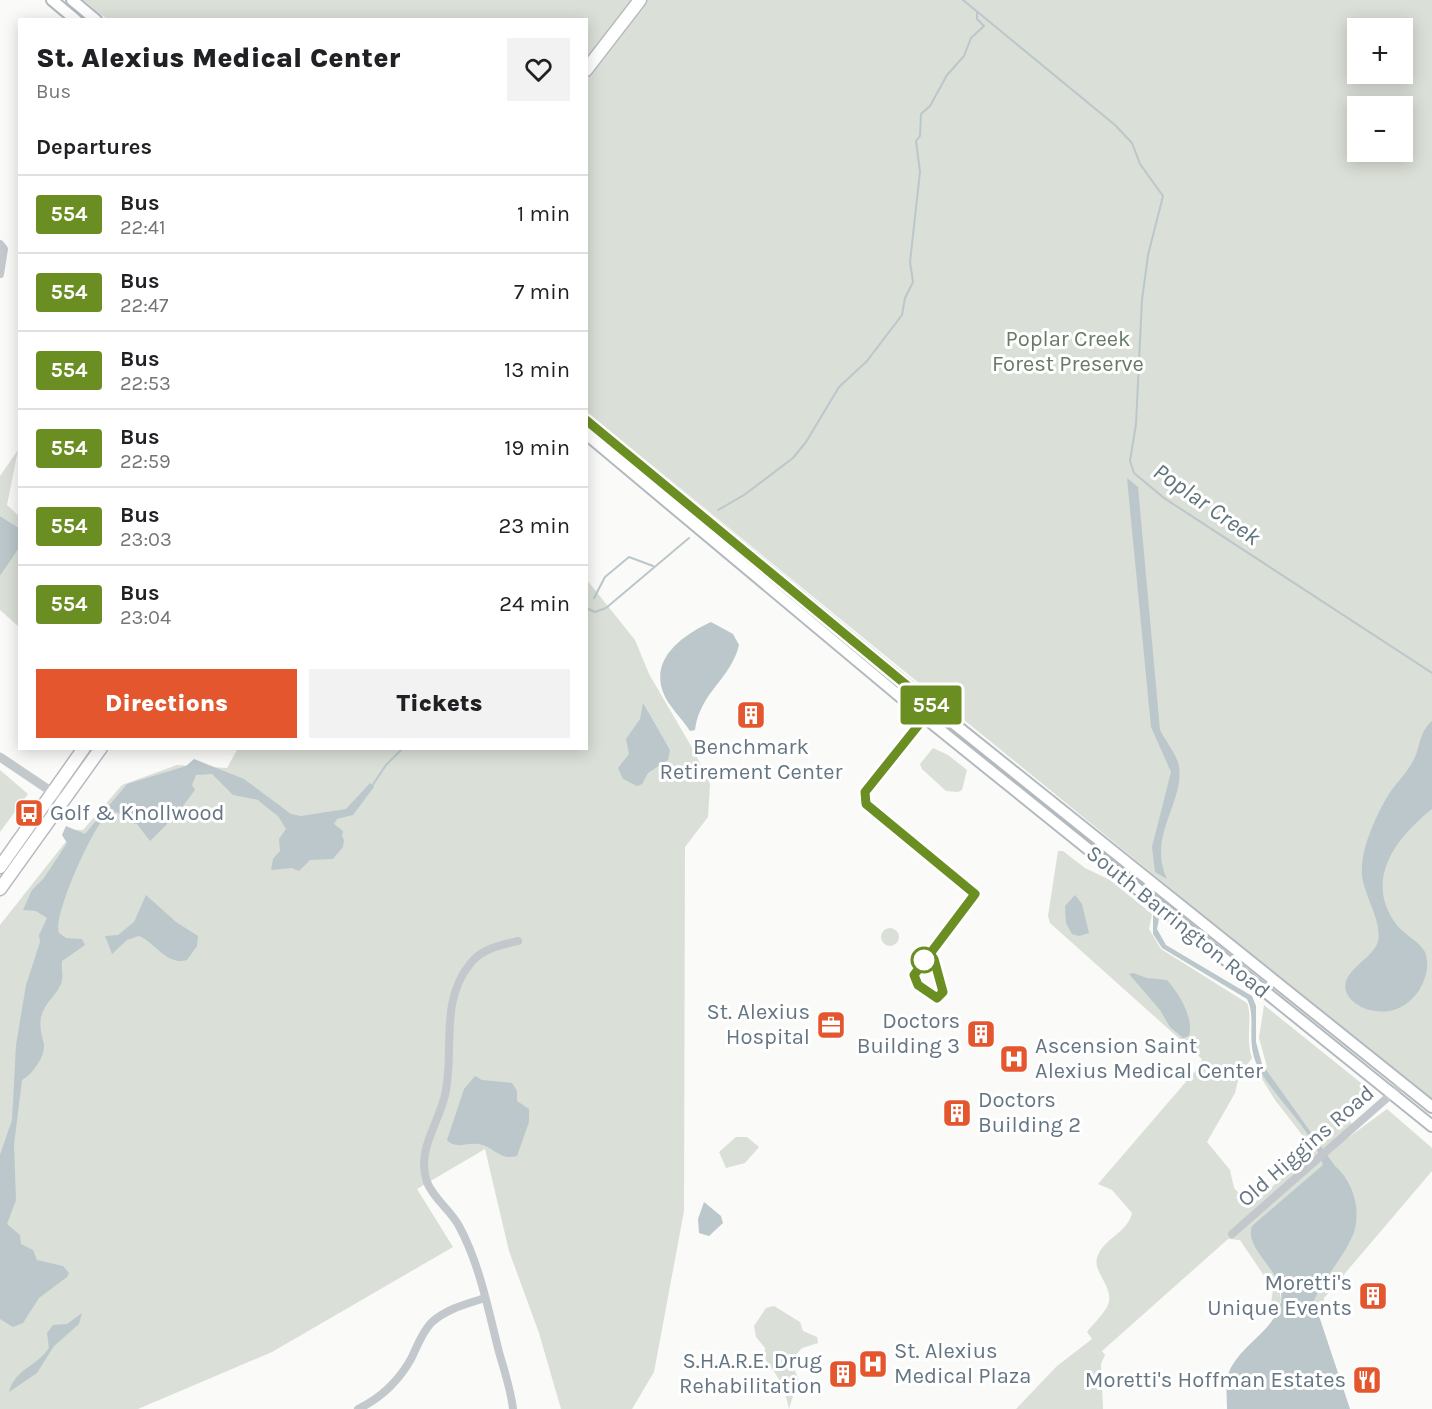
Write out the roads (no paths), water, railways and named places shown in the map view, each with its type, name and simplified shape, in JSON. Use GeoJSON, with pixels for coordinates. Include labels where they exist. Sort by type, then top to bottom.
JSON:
{"type":"FeatureCollection","features":[{"type":"Feature","properties":{"kind":"main road"},"geometry":{"type":"LineString","coordinates":[[52,0],[74,18]]}},
{"type":"Feature","properties":{"kind":"main road"},"geometry":{"type":"LineString","coordinates":[[72,0],[94,18]]}},
{"type":"Feature","properties":{"kind":"main road"},"geometry":{"type":"LineString","coordinates":[[588,67],[640,0]]}},
{"type":"Feature","properties":{"kind":"main road","name":"South Barrington Road"},"geometry":{"type":"LineString","coordinates":[[588,422],[933,707],[1432,1107]]}},
{"type":"Feature","properties":{"kind":"main road","name":"South Barrington Road"},"geometry":{"type":"LineString","coordinates":[[588,436],[924,717],[1432,1126]]}},
{"type":"Feature","properties":{"kind":"main road"},"geometry":{"type":"LineString","coordinates":[[0,867],[83,750]]}},
{"type":"Feature","properties":{"kind":"main road"},"geometry":{"type":"LineString","coordinates":[[0,889],[99,750]]}},
{"type":"Feature","properties":{"kind":"street"},"geometry":{"type":"LineString","coordinates":[[0,243],[4,249],[0,274]]}},
{"type":"Feature","properties":{"kind":"street"},"geometry":{"type":"LineString","coordinates":[[0,757],[64,801]]}},
{"type":"Feature","properties":{"kind":"street"},"geometry":{"type":"LineString","coordinates":[[513,1409],[477,1265],[458,1224],[427,1184],[424,1163],[426,1145],[447,1087],[451,1056],[451,1005],[458,983],[470,963],[481,953],[498,945],[518,941]]}},
{"type":"Feature","properties":{"kind":"street","name":"Old Higgins Road"},"geometry":{"type":"LineString","coordinates":[[1232,1234],[1403,1084]]}},
{"type":"Feature","properties":{"kind":"street"},"geometry":{"type":"LineString","coordinates":[[358,1409],[386,1392],[399,1377],[420,1338],[432,1322],[451,1310],[485,1298]]}},
{"type":"Feature","properties":{"kind":"waterway","name":"Poplar Creek"},"geometry":{"type":"LineString","coordinates":[[963,0],[1115,125],[1132,143],[1140,164],[1163,196],[1148,255],[1142,300],[1136,424],[1130,461],[1134,473],[1164,498],[1432,673]]}},
{"type":"Feature","properties":{"kind":"waterway"},"geometry":{"type":"LineString","coordinates":[[718,510],[744,495],[793,458],[806,442],[839,387],[867,361],[902,315],[905,298],[913,282],[910,262],[920,172],[916,141],[920,136],[921,114],[930,106],[947,75],[964,56],[971,38],[984,26],[977,19],[977,12]]}},
{"type":"Feature","properties":{"kind":"waterway"},"geometry":{"type":"LineString","coordinates":[[588,609],[595,612],[606,608],[689,538]]}},
{"type":"Feature","properties":{"kind":"waterway"},"geometry":{"type":"LineString","coordinates":[[594,598],[605,577],[629,557],[653,566]]}},
{"type":"Feature","properties":{"kind":"waterway"},"geometry":{"type":"LineString","coordinates":[[372,786],[386,765],[401,750]]}},
{"type":"Feature","properties":{"kind":"place","name":"Benchmark Retirement Center"},"geometry":{"type":"Point","coordinates":[751,715]}},
{"type":"Feature","properties":{"kind":"place","name":"Golf & Knollwood"},"geometry":{"type":"Point","coordinates":[29,813]}},
{"type":"Feature","properties":{"kind":"place","name":"St. Alexius Hospital"},"geometry":{"type":"Point","coordinates":[831,1025]}},
{"type":"Feature","properties":{"kind":"place","name":"Doctors Building 3"},"geometry":{"type":"Point","coordinates":[981,1034]}},
{"type":"Feature","properties":{"kind":"place","name":"Ascension Saint Alexius Medical Center"},"geometry":{"type":"Point","coordinates":[1014,1059]}},
{"type":"Feature","properties":{"kind":"place","name":"Doctors Building 2"},"geometry":{"type":"Point","coordinates":[957,1113]}},
{"type":"Feature","properties":{"kind":"place","name":"Moretti's Unique Events"},"geometry":{"type":"Point","coordinates":[1373,1296]}},
{"type":"Feature","properties":{"kind":"place","name":"St. Alexius Medical Plaza"},"geometry":{"type":"Point","coordinates":[873,1364]}},
{"type":"Feature","properties":{"kind":"place","name":"S.H.A.R.E. Drug Rehabilitation"},"geometry":{"type":"Point","coordinates":[843,1374]}},
{"type":"Feature","properties":{"kind":"place","name":"Moretti's Hoffman Estates"},"geometry":{"type":"Point","coordinates":[1367,1380]}},
{"type":"Feature","properties":{"kind":"park label","name":"Poplar Creek Forest Preserve"},"geometry":{"type":"Point","coordinates":[1068,352]}}]}
